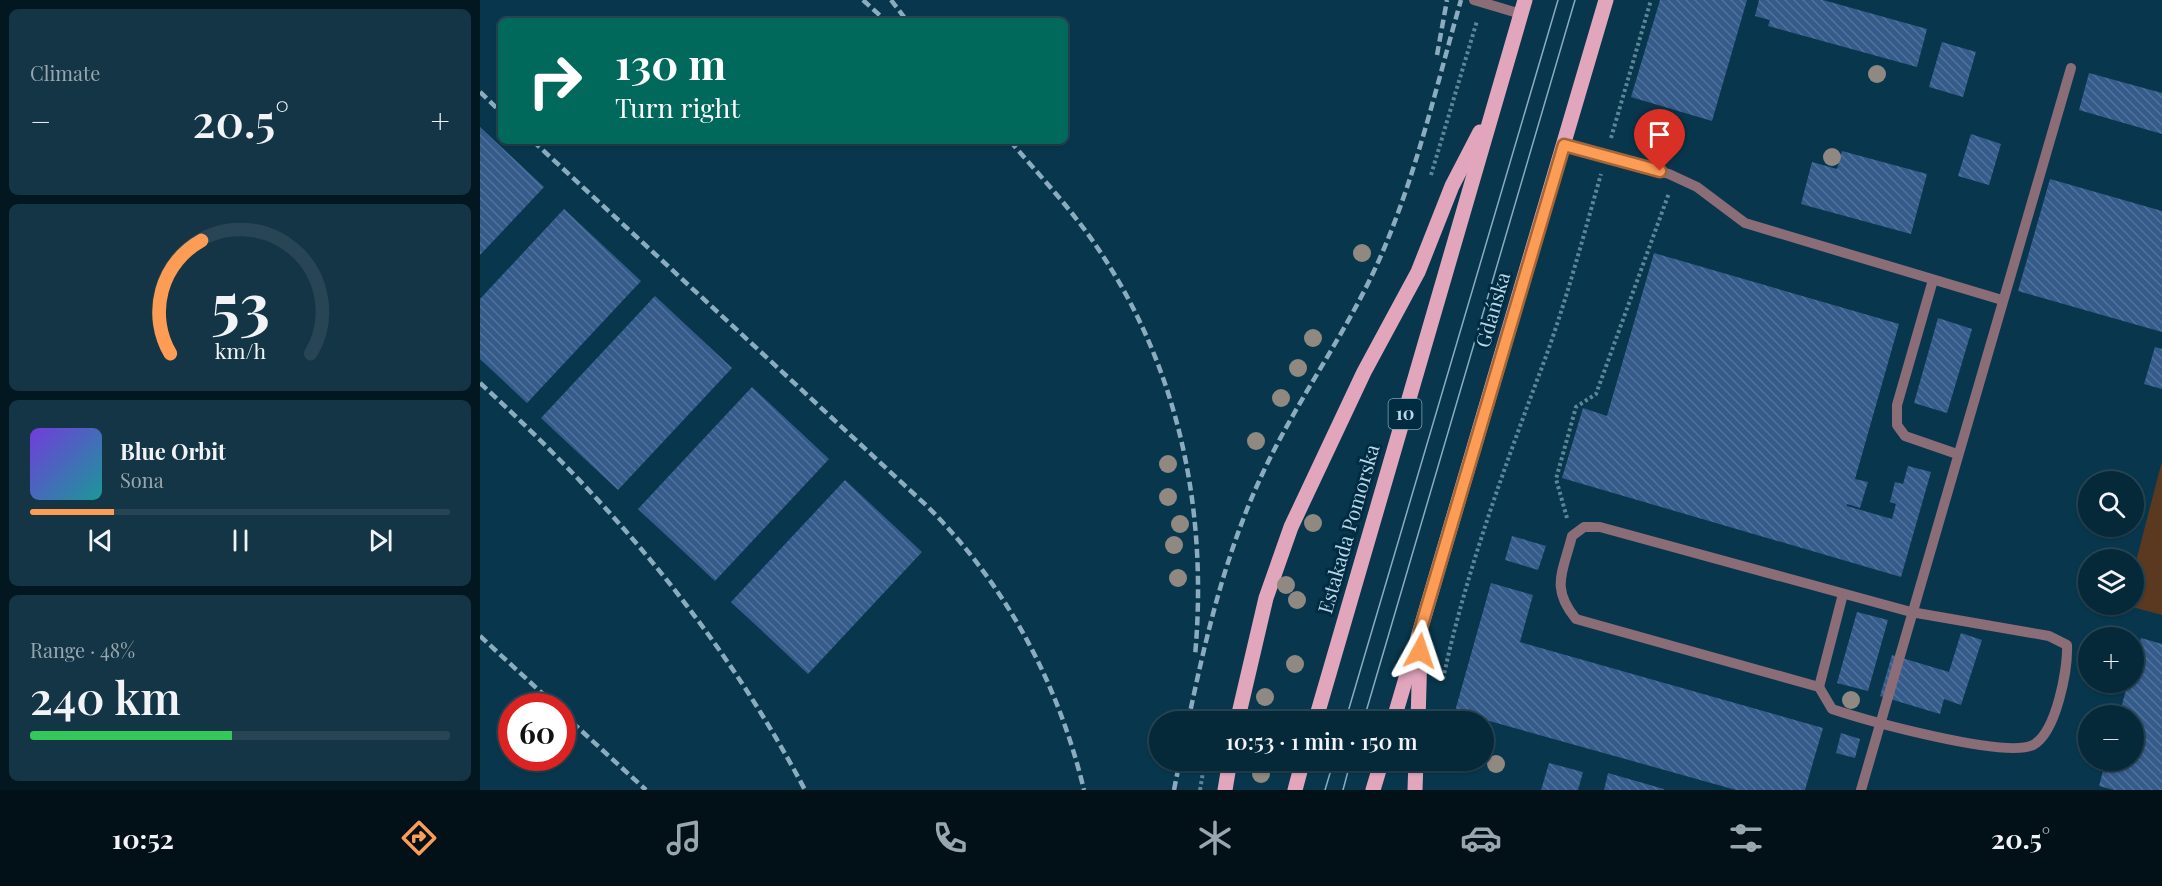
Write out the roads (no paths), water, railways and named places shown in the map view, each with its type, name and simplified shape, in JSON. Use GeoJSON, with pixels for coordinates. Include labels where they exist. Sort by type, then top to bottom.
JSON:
{"type":"FeatureCollection","features":[{"type":"Feature","properties":{"kind":"main road","name":"Gdańska"},"geometry":{"type":"LineString","coordinates":[[1420,631],[1606,0]]}},
{"type":"Feature","properties":{"kind":"main road","name":"10"},"geometry":{"type":"LineString","coordinates":[[1494,106],[1523,7]]}},
{"type":"Feature","properties":{"kind":"main road"},"geometry":{"type":"LineString","coordinates":[[1240,711],[1266,598],[1291,527],[1364,372],[1418,272],[1460,170],[1494,106]]}},
{"type":"Feature","properties":{"kind":"main road","name":"Estakada Pomorska"},"geometry":{"type":"LineString","coordinates":[[1318,711],[1494,106]]}},
{"type":"Feature","properties":{"kind":"main road"},"geometry":{"type":"LineString","coordinates":[[1396,711],[1420,631]]}},
{"type":"Feature","properties":{"kind":"main road"},"geometry":{"type":"LineString","coordinates":[[1418,711],[1420,631]]}},
{"type":"Feature","properties":{"kind":"main road"},"geometry":{"type":"LineString","coordinates":[[1225,790],[1228,771]]}},
{"type":"Feature","properties":{"kind":"main road"},"geometry":{"type":"LineString","coordinates":[[1295,790],[1301,771]]}},
{"type":"Feature","properties":{"kind":"main road"},"geometry":{"type":"LineString","coordinates":[[1373,790],[1379,771]]}},
{"type":"Feature","properties":{"kind":"main road"},"geometry":{"type":"LineString","coordinates":[[1415,790],[1416,771]]}},
{"type":"Feature","properties":{"kind":"lane"},"geometry":{"type":"LineString","coordinates":[[1474,0],[1523,7]]}},
{"type":"Feature","properties":{"kind":"lane"},"geometry":{"type":"LineString","coordinates":[[1861,790],[1878,724],[2070,69]]}},
{"type":"Feature","properties":{"kind":"lane"},"geometry":{"type":"LineString","coordinates":[[1564,145],[1675,177],[1697,187],[1745,223],[2002,300]]}},
{"type":"Feature","properties":{"kind":"lane"},"geometry":{"type":"LineString","coordinates":[[1933,280],[1897,405],[1897,425],[1905,436],[1957,454]]}},
{"type":"Feature","properties":{"kind":"lane"},"geometry":{"type":"LineString","coordinates":[[1584,527],[1600,527],[1911,612],[2049,636],[2067,645],[2068,666],[2047,733],[2034,745],[2021,749],[1999,748],[1878,724],[1832,709],[1819,687],[1576,619],[1564,605],[1559,590],[1572,536],[1584,527]]}},
{"type":"Feature","properties":{"kind":"lane"},"geometry":{"type":"LineString","coordinates":[[1819,687],[1843,594]]}},
{"type":"Feature","properties":{"kind":"tram line"},"geometry":{"type":"LineString","coordinates":[[1348,711],[1558,0]]}},
{"type":"Feature","properties":{"kind":"tram line"},"geometry":{"type":"LineString","coordinates":[[1366,711],[1575,0]]}},
{"type":"Feature","properties":{"kind":"tram line"},"geometry":{"type":"LineString","coordinates":[[1325,790],[1331,771]]}},
{"type":"Feature","properties":{"kind":"tram line"},"geometry":{"type":"LineString","coordinates":[[1343,790],[1348,771]]}},
{"type":"Feature","properties":{"kind":"railway"},"geometry":{"type":"LineString","coordinates":[[863,0],[883,18]]}},
{"type":"Feature","properties":{"kind":"railway"},"geometry":{"type":"LineString","coordinates":[[891,0],[905,18]]}},
{"type":"Feature","properties":{"kind":"railway"},"geometry":{"type":"LineString","coordinates":[[1437,55],[1447,0]]}},
{"type":"Feature","properties":{"kind":"railway"},"geometry":{"type":"LineString","coordinates":[[1190,711],[1220,587],[1242,522],[1270,458],[1343,330],[1383,251],[1416,159],[1461,0]]}},
{"type":"Feature","properties":{"kind":"railway"},"geometry":{"type":"LineString","coordinates":[[480,92],[498,109]]}},
{"type":"Feature","properties":{"kind":"railway"},"geometry":{"type":"LineString","coordinates":[[536,144],[927,506],[955,536],[1005,602],[1044,674],[1060,711],[1084,790]]}},
{"type":"Feature","properties":{"kind":"railway"},"geometry":{"type":"LineString","coordinates":[[1013,144],[1068,208],[1099,250],[1127,296],[1150,344],[1168,394],[1182,445],[1192,497],[1197,549],[1198,602],[1195,656]]}},
{"type":"Feature","properties":{"kind":"railway"},"geometry":{"type":"LineString","coordinates":[[480,383],[575,475],[660,572],[700,623],[737,676],[805,790]]}},
{"type":"Feature","properties":{"kind":"railway"},"geometry":{"type":"LineString","coordinates":[[480,636],[542,693]]}},
{"type":"Feature","properties":{"kind":"railway"},"geometry":{"type":"LineString","coordinates":[[576,726],[646,790]]}},
{"type":"Feature","properties":{"kind":"railway"},"geometry":{"type":"LineString","coordinates":[[1174,790],[1178,771]]}}]}
